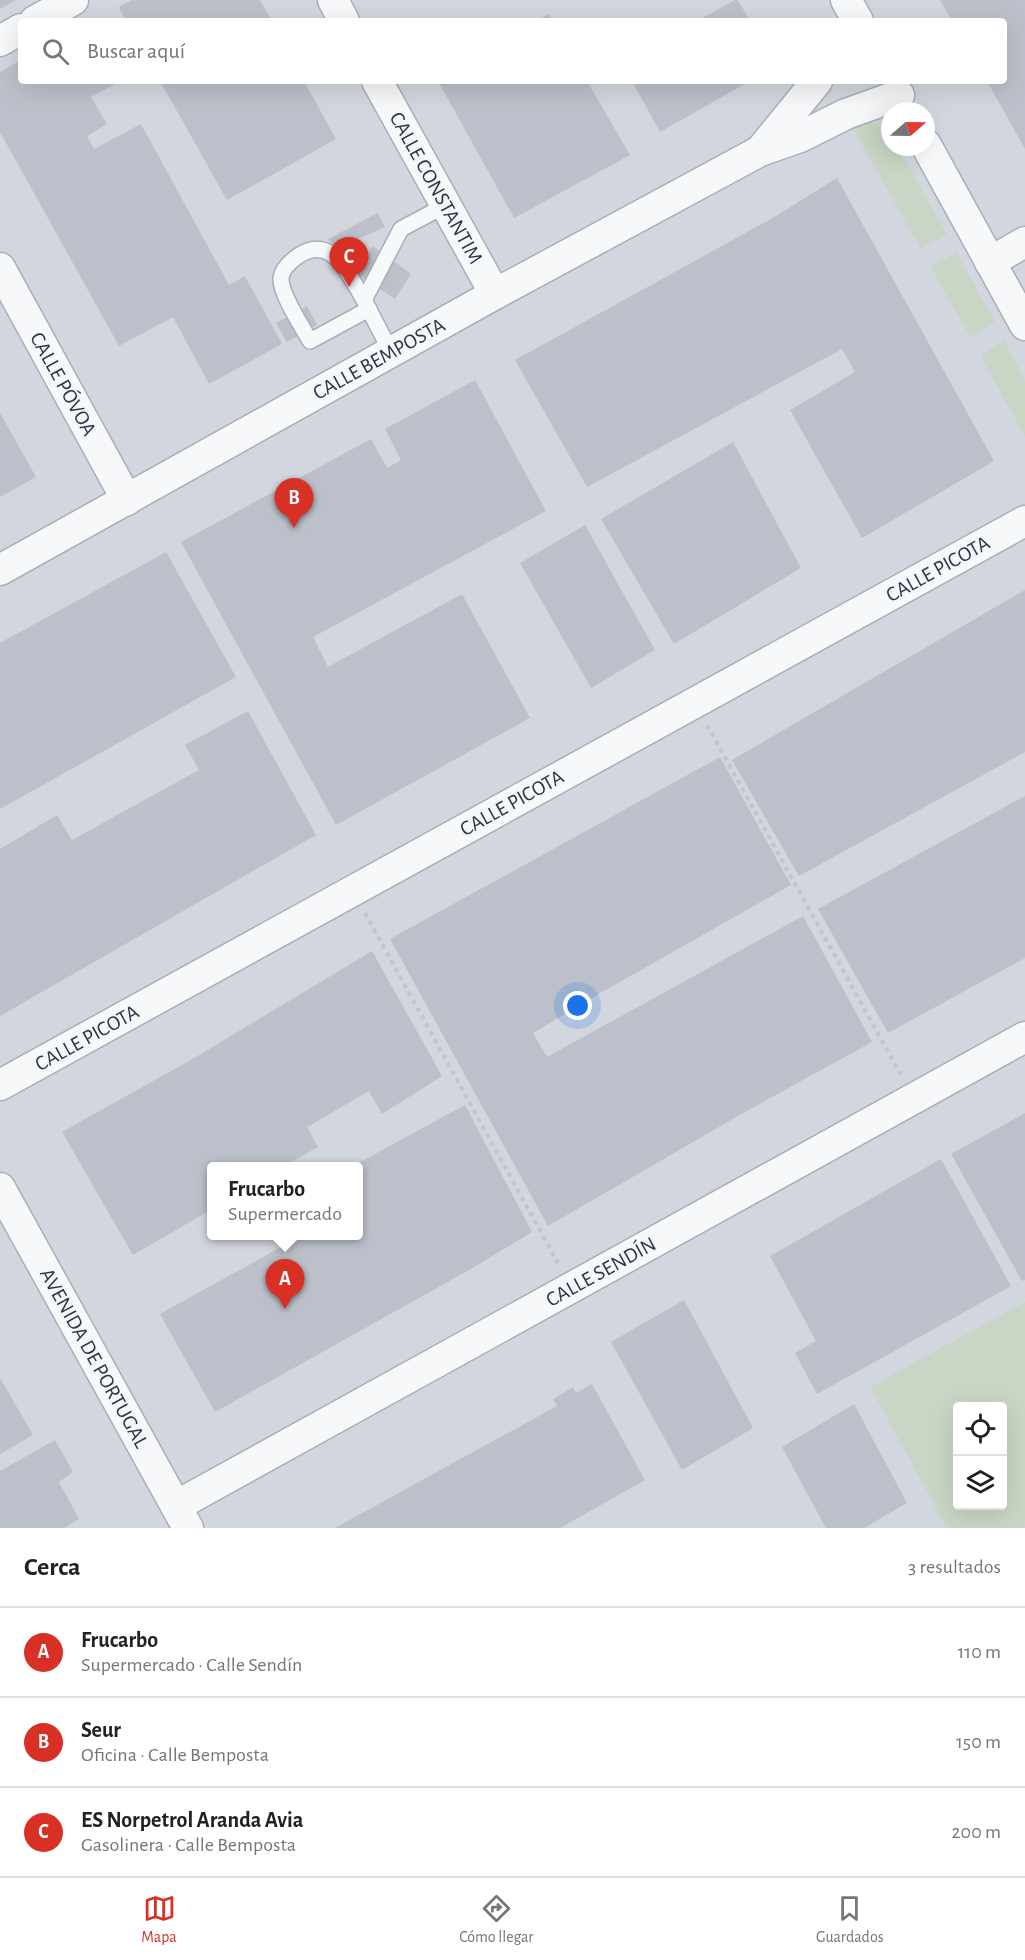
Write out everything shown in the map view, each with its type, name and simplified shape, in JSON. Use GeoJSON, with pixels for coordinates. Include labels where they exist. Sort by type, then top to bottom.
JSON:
{"type":"FeatureCollection","features":[{"type":"Feature","properties":{"kind":"street"},"geometry":{"type":"LineString","coordinates":[[40,18],[73,0]]}},
{"type":"Feature","properties":{"kind":"street"},"geometry":{"type":"LineString","coordinates":[[333,0],[342,18]]}},
{"type":"Feature","properties":{"kind":"street"},"geometry":{"type":"LineString","coordinates":[[0,41],[18,31]]}},
{"type":"Feature","properties":{"kind":"street","name":"CALLE CONSTANTIM"},"geometry":{"type":"LineString","coordinates":[[379,84],[495,294]]}},
{"type":"Feature","properties":{"kind":"street","name":"CALLE BEMPOSTA"},"geometry":{"type":"LineString","coordinates":[[760,151],[815,84]]}},
{"type":"Feature","properties":{"kind":"street","name":"CALLE BEMPOSTA"},"geometry":{"type":"LineString","coordinates":[[0,570],[495,294],[760,151],[800,137],[846,114],[899,96]]}},
{"type":"Feature","properties":{"kind":"street"},"geometry":{"type":"LineString","coordinates":[[932,156],[1025,325]]}},
{"type":"Feature","properties":{"kind":"street"},"geometry":{"type":"LineString","coordinates":[[990,262],[1025,242]]}},
{"type":"Feature","properties":{"kind":"street","name":"CALLE PÓVOA"},"geometry":{"type":"LineString","coordinates":[[0,268],[127,500]]}},
{"type":"Feature","properties":{"kind":"street","name":"CALLE PICOTA"},"geometry":{"type":"LineString","coordinates":[[0,1085],[1025,521]]}},
{"type":"Feature","properties":{"kind":"street","name":"CALLE SENDÍN"},"geometry":{"type":"LineString","coordinates":[[182,1517],[572,1287],[1025,1037]]}},
{"type":"Feature","properties":{"kind":"street","name":"AVENIDA DE PORTUGAL"},"geometry":{"type":"LineString","coordinates":[[0,1188],[182,1517]]}},
{"type":"Feature","properties":{"kind":"lane"},"geometry":{"type":"LineString","coordinates":[[391,352],[367,305],[336,256],[323,249],[299,255],[287,266],[281,277],[290,305],[310,341],[367,305],[401,229],[446,205]]}},
{"type":"Feature","properties":{"kind":"path"},"geometry":{"type":"LineString","coordinates":[[695,703],[914,1098]]}},
{"type":"Feature","properties":{"kind":"path"},"geometry":{"type":"LineString","coordinates":[[352,891],[572,1287]]}},
{"type":"Feature","properties":{"kind":"shaded area"},"geometry":{"type":"Polygon","coordinates":[[[0,0],[1025,0],[1025,1528],[0,1528],[0,0]]]}},
{"type":"Feature","properties":{"kind":"green space"},"geometry":{"type":"Polygon","coordinates":[[[867,121],[881,127],[881,156],[903,156],[947,235],[920,248],[853,127],[867,121]]]}},
{"type":"Feature","properties":{"kind":"green space"},"geometry":{"type":"Polygon","coordinates":[[[956,252],[995,322],[970,337],[931,267],[956,252]]]}},
{"type":"Feature","properties":{"kind":"green space"},"geometry":{"type":"Polygon","coordinates":[[[1004,340],[1025,380],[1025,437],[980,355],[1004,340]]]}},
{"type":"Feature","properties":{"kind":"green space"},"geometry":{"type":"Polygon","coordinates":[[[1025,1302],[1025,1528],[947,1528],[870,1387],[1025,1302]]]}},
{"type":"Feature","properties":{"kind":"building"},"geometry":{"type":"Polygon","coordinates":[[[0,0],[16,0],[0,9],[0,0]]]}},
{"type":"Feature","properties":{"kind":"building"},"geometry":{"type":"Polygon","coordinates":[[[132,0],[260,0],[270,18],[124,18],[119,7],[132,0]]]}},
{"type":"Feature","properties":{"kind":"building"},"geometry":{"type":"Polygon","coordinates":[[[738,0],[748,18],[702,18],[738,0]]]}},
{"type":"Feature","properties":{"kind":"building"},"geometry":{"type":"Polygon","coordinates":[[[940,0],[1025,0],[1025,149],[989,84],[1007,84],[1007,18],[950,18],[940,0]]]}},
{"type":"Feature","properties":{"kind":"building"},"geometry":{"type":"Polygon","coordinates":[[[18,62],[18,84],[115,84],[91,97],[107,124],[87,136],[94,149],[141,124],[229,285],[245,276],[282,344],[209,384],[173,317],[119,346],[0,132],[0,72],[18,62]]]}},
{"type":"Feature","properties":{"kind":"building"},"geometry":{"type":"Polygon","coordinates":[[[162,84],[306,84],[336,139],[227,200],[162,84]]]}},
{"type":"Feature","properties":{"kind":"building"},"geometry":{"type":"Polygon","coordinates":[[[440,84],[589,84],[630,155],[514,218],[440,84]]]}},
{"type":"Feature","properties":{"kind":"building"},"geometry":{"type":"Polygon","coordinates":[[[634,84],[745,84],[660,132],[634,84]]]}},
{"type":"Feature","properties":{"kind":"building"},"geometry":{"type":"Polygon","coordinates":[[[837,178],[994,461],[862,538],[790,410],[855,372],[842,349],[587,487],[515,360],[771,219],[837,178]]]}},
{"type":"Feature","properties":{"kind":"building"},"geometry":{"type":"Polygon","coordinates":[[[378,213],[385,227],[360,238],[348,260],[328,239],[378,213]]]}},
{"type":"Feature","properties":{"kind":"building"},"geometry":{"type":"Polygon","coordinates":[[[373,246],[411,274],[395,299],[356,273],[373,246]]]}},
{"type":"Feature","properties":{"kind":"building"},"geometry":{"type":"Polygon","coordinates":[[[307,306],[317,325],[287,342],[276,323],[307,306]]]}},
{"type":"Feature","properties":{"kind":"building"},"geometry":{"type":"Polygon","coordinates":[[[475,380],[546,511],[313,637],[328,667],[462,594],[530,718],[336,825],[181,542],[371,439],[387,468],[401,460],[385,429],[475,380]]]}},
{"type":"Feature","properties":{"kind":"building"},"geometry":{"type":"Polygon","coordinates":[[[0,413],[36,477],[0,497],[0,413]]]}},
{"type":"Feature","properties":{"kind":"building"},"geometry":{"type":"Polygon","coordinates":[[[733,442],[801,568],[674,644],[601,519],[733,442]]]}},
{"type":"Feature","properties":{"kind":"building"},"geometry":{"type":"Polygon","coordinates":[[[585,525],[655,650],[591,688],[520,563],[585,525]]]}},
{"type":"Feature","properties":{"kind":"building"},"geometry":{"type":"Polygon","coordinates":[[[166,552],[236,677],[0,809],[0,643],[166,552]]]}},
{"type":"Feature","properties":{"kind":"building"},"geometry":{"type":"Polygon","coordinates":[[[1025,590],[1025,752],[799,876],[732,760],[1025,590]]]}},
{"type":"Feature","properties":{"kind":"building"},"geometry":{"type":"Polygon","coordinates":[[[248,711],[316,835],[0,1016],[0,849],[57,815],[72,840],[199,770],[185,745],[248,711]]]}},
{"type":"Feature","properties":{"kind":"building"},"geometry":{"type":"Polygon","coordinates":[[[720,757],[791,885],[533,1033],[547,1057],[803,916],[872,1042],[743,1113],[548,1226],[390,939],[720,757]]]}},
{"type":"Feature","properties":{"kind":"building"},"geometry":{"type":"Polygon","coordinates":[[[1025,796],[1025,958],[888,1033],[818,909],[1025,796]]]}},
{"type":"Feature","properties":{"kind":"building"},"geometry":{"type":"Polygon","coordinates":[[[372,951],[442,1076],[382,1114],[369,1091],[307,1127],[318,1147],[291,1162],[207,1162],[207,1212],[133,1255],[62,1132],[196,1057],[372,951]]]}},
{"type":"Feature","properties":{"kind":"building"},"geometry":{"type":"Polygon","coordinates":[[[465,1105],[532,1232],[469,1270],[215,1412],[160,1314],[294,1240],[363,1240],[363,1162],[360,1162],[465,1105]]]}},
{"type":"Feature","properties":{"kind":"building"},"geometry":{"type":"Polygon","coordinates":[[[1025,1113],[1025,1280],[1022,1281],[951,1154],[1025,1113]]]}},
{"type":"Feature","properties":{"kind":"building"},"geometry":{"type":"Polygon","coordinates":[[[941,1159],[1011,1286],[817,1394],[795,1353],[816,1341],[770,1256],[941,1159]]]}},
{"type":"Feature","properties":{"kind":"building"},"geometry":{"type":"Polygon","coordinates":[[[684,1300],[753,1428],[682,1470],[611,1342],[684,1300]]]}},
{"type":"Feature","properties":{"kind":"building"},"geometry":{"type":"Polygon","coordinates":[[[0,1378],[33,1435],[0,1454],[0,1378]]]}},
{"type":"Feature","properties":{"kind":"building"},"geometry":{"type":"Polygon","coordinates":[[[592,1384],[645,1480],[560,1528],[335,1528],[557,1406],[553,1399],[573,1387],[576,1393],[592,1384]]]}},
{"type":"Feature","properties":{"kind":"building"},"geometry":{"type":"Polygon","coordinates":[[[854,1404],[907,1503],[864,1528],[826,1528],[782,1447],[854,1404]]]}},
{"type":"Feature","properties":{"kind":"building"},"geometry":{"type":"Polygon","coordinates":[[[55,1440],[73,1472],[59,1482],[79,1519],[64,1528],[0,1528],[0,1471],[55,1440]]]}},
{"type":"Feature","properties":{"kind":"place","name":"ES Norpetrol Aranda Avia"},"geometry":{"type":"Point","coordinates":[349,287]}},
{"type":"Feature","properties":{"kind":"place","name":"Seur"},"geometry":{"type":"Point","coordinates":[294,528]}},
{"type":"Feature","properties":{"kind":"place","name":"Frucarbo"},"geometry":{"type":"Point","coordinates":[285,1309]}}]}
